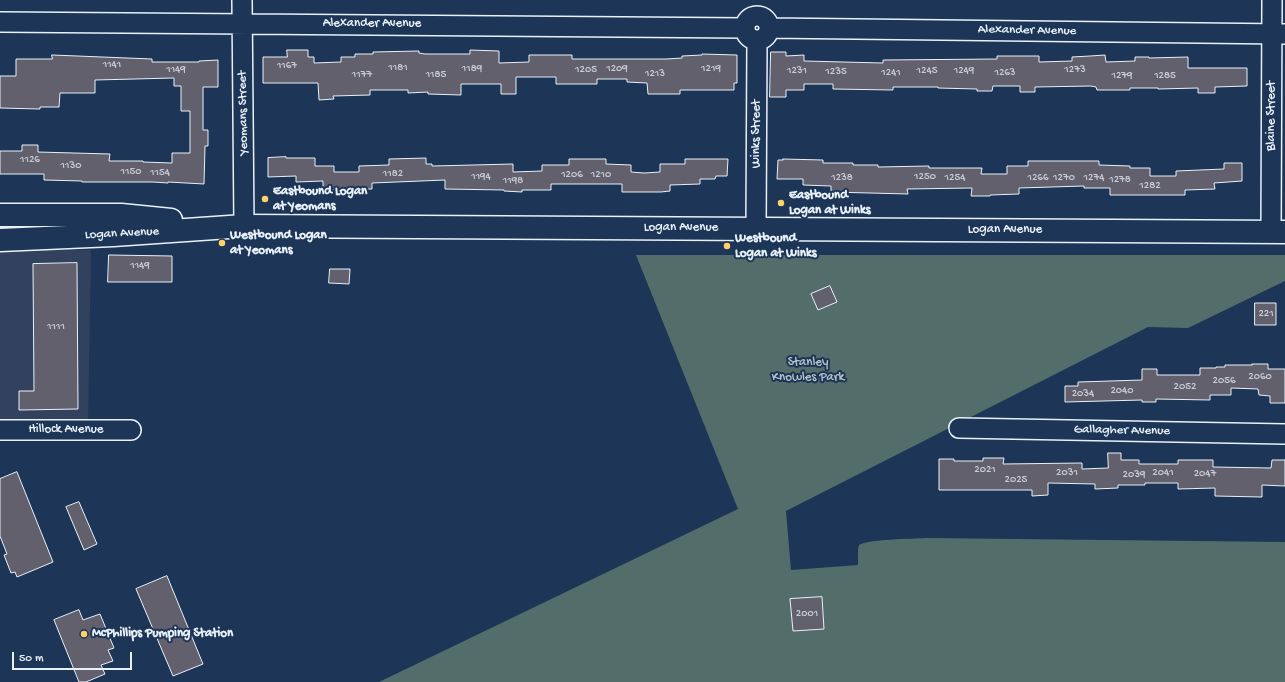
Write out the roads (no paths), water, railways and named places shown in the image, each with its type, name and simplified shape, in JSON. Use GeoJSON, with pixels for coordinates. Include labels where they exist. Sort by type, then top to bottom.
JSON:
{"type":"FeatureCollection","features":[{"type":"Feature","properties":{"kind":"main road","name":"Logan Avenue"},"geometry":{"type":"LineString","coordinates":[[0,215],[121,216],[244,226]]}},
{"type":"Feature","properties":{"kind":"main road","name":"Logan Avenue"},"geometry":{"type":"LineString","coordinates":[[0,240],[113,235],[244,226],[1278,232]]}},
{"type":"Feature","properties":{"kind":"street","name":"Yeomans Street"},"geometry":{"type":"LineString","coordinates":[[242,0],[244,226]]}},
{"type":"Feature","properties":{"kind":"street","name":"Blaine Street"},"geometry":{"type":"LineString","coordinates":[[1272,0],[1278,34],[1278,232]]}},
{"type":"Feature","properties":{"kind":"street","name":"Alexander Avenue"},"geometry":{"type":"LineString","coordinates":[[0,22],[242,24],[757,22],[1278,34]]}},
{"type":"Feature","properties":{"kind":"street","name":"Winks Street"},"geometry":{"type":"LineString","coordinates":[[756,229],[757,22]]}},
{"type":"Feature","properties":{"kind":"street","name":"Gallagher Avenue"},"geometry":{"type":"LineString","coordinates":[[959,428],[1285,434]]}},
{"type":"Feature","properties":{"kind":"street","name":"Hillock Avenue"},"geometry":{"type":"LineString","coordinates":[[0,430],[131,430]]}},
{"type":"Feature","properties":{"kind":"place","name":"Eastbound Logan at Yeomans"},"geometry":{"type":"Point","coordinates":[265,199]}},
{"type":"Feature","properties":{"kind":"place","name":"Eastbound Logan at Winks"},"geometry":{"type":"Point","coordinates":[781,203]}},
{"type":"Feature","properties":{"kind":"place","name":"Westbound Logan at Yeomans"},"geometry":{"type":"Point","coordinates":[222,243]}},
{"type":"Feature","properties":{"kind":"place","name":"Westbound Logan at Winks"},"geometry":{"type":"Point","coordinates":[727,246]}},
{"type":"Feature","properties":{"kind":"place","name":"McPhillips Pumping Station"},"geometry":{"type":"Point","coordinates":[84,634]}},
{"type":"Feature","properties":{"kind":"park label","name":"Stanley Knowles Park"},"geometry":{"type":"Point","coordinates":[808,370]}}]}
